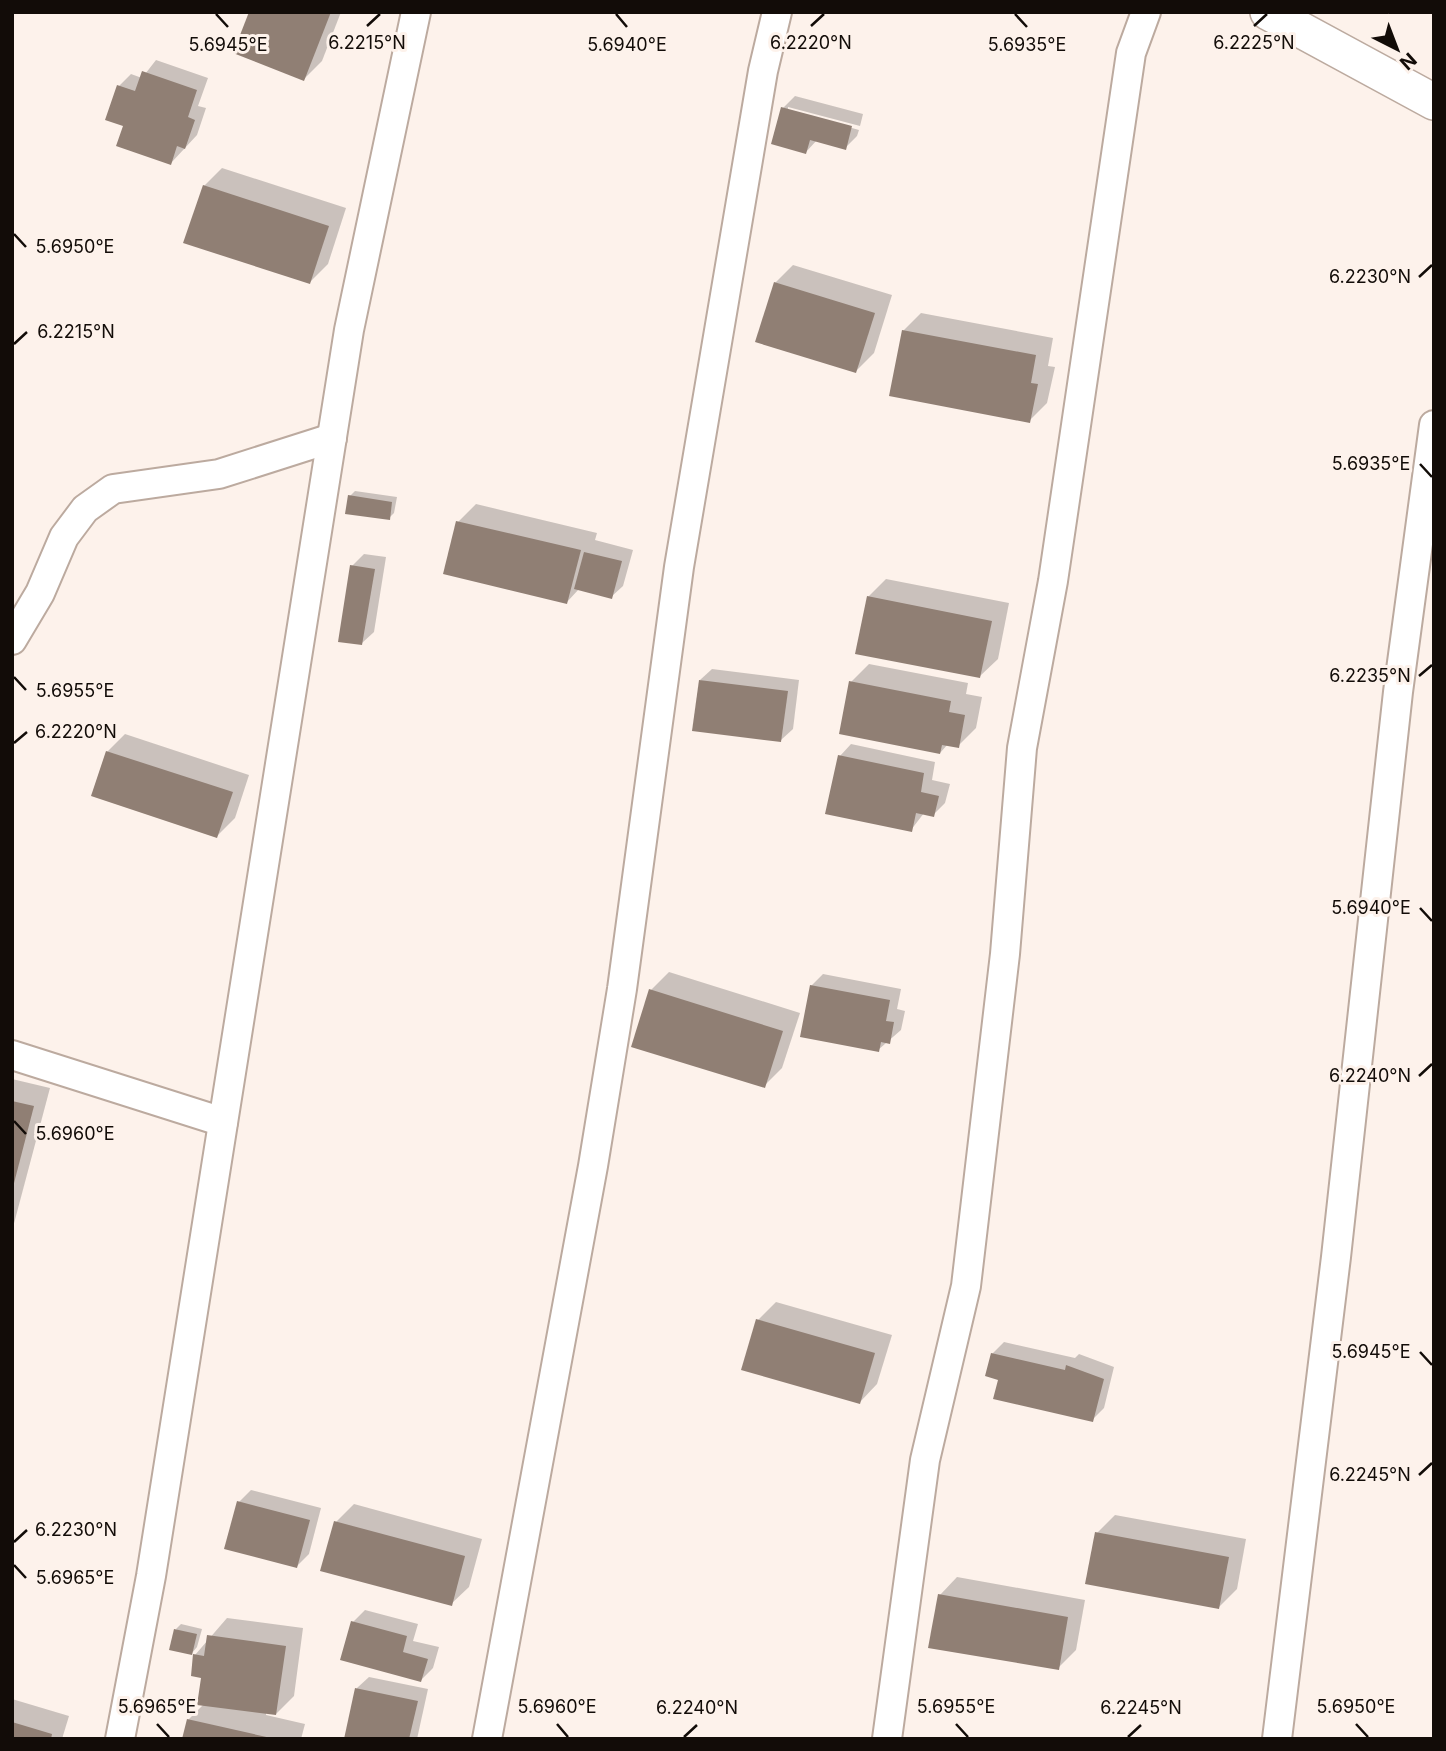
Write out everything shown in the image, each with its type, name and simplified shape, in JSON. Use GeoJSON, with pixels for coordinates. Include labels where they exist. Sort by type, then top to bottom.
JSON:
{"type":"FeatureCollection","features":[{"type":"Feature","properties":{"kind":"street"},"geometry":{"type":"LineString","coordinates":[[120,1739],[151,1577],[349,330],[415,12]]}},
{"type":"Feature","properties":{"kind":"street"},"geometry":{"type":"LineString","coordinates":[[487,1739],[593,1166],[622,989],[679,567],[763,71],[777,12]]}},
{"type":"Feature","properties":{"kind":"street"},"geometry":{"type":"LineString","coordinates":[[887,1739],[925,1460],[966,1286],[1005,954],[1022,748],[1055,568],[1132,53],[1146,12]]}},
{"type":"Feature","properties":{"kind":"street"},"geometry":{"type":"LineString","coordinates":[[1268,12],[1434,102]]}},
{"type":"Feature","properties":{"kind":"street"},"geometry":{"type":"LineString","coordinates":[[1277,1739],[1337,1244],[1398,692],[1434,425]]}},
{"type":"Feature","properties":{"kind":"street"},"geometry":{"type":"LineString","coordinates":[[12,640],[40,593],[64,537],[85,509],[113,489],[219,474],[332,438]]}},
{"type":"Feature","properties":{"kind":"street"},"geometry":{"type":"LineString","coordinates":[[12,1055],[223,1122]]}},
{"type":"Feature","properties":{"kind":"building"},"geometry":{"type":"Polygon","coordinates":[[[249,12],[331,12],[304,81],[233,53],[249,12]]]}},
{"type":"Feature","properties":{"kind":"building"},"geometry":{"type":"Polygon","coordinates":[[[142,71],[197,90],[188,117],[195,120],[185,149],[177,146],[171,165],[116,146],[123,126],[105,120],[117,85],[135,91],[142,71]]]}},
{"type":"Feature","properties":{"kind":"building"},"geometry":{"type":"Polygon","coordinates":[[[781,107],[852,126],[846,150],[810,140],[806,154],[771,144],[781,107]]]}},
{"type":"Feature","properties":{"kind":"building"},"geometry":{"type":"Polygon","coordinates":[[[203,185],[329,226],[310,284],[183,243],[203,185]]]}},
{"type":"Feature","properties":{"kind":"building"},"geometry":{"type":"Polygon","coordinates":[[[774,282],[875,313],[856,373],[755,342],[774,282]]]}},
{"type":"Feature","properties":{"kind":"building"},"geometry":{"type":"Polygon","coordinates":[[[902,330],[1036,355],[1031,383],[1038,384],[1030,423],[889,396],[902,330]]]}},
{"type":"Feature","properties":{"kind":"building"},"geometry":{"type":"Polygon","coordinates":[[[348,495],[392,502],[390,520],[345,514],[348,495]]]}},
{"type":"Feature","properties":{"kind":"building"},"geometry":{"type":"Polygon","coordinates":[[[456,521],[581,550],[567,604],[443,574],[456,521]]]}},
{"type":"Feature","properties":{"kind":"building"},"geometry":{"type":"Polygon","coordinates":[[[584,552],[622,561],[612,599],[574,589],[584,552]]]}},
{"type":"Feature","properties":{"kind":"building"},"geometry":{"type":"Polygon","coordinates":[[[350,565],[375,569],[362,645],[338,642],[350,565]]]}},
{"type":"Feature","properties":{"kind":"building"},"geometry":{"type":"Polygon","coordinates":[[[867,596],[992,621],[980,678],[855,654],[867,596]]]}},
{"type":"Feature","properties":{"kind":"building"},"geometry":{"type":"Polygon","coordinates":[[[699,680],[788,691],[781,742],[692,731],[699,680]]]}},
{"type":"Feature","properties":{"kind":"building"},"geometry":{"type":"Polygon","coordinates":[[[849,681],[951,701],[949,712],[965,715],[959,748],[942,745],[940,754],[839,734],[849,681]]]}},
{"type":"Feature","properties":{"kind":"building"},"geometry":{"type":"Polygon","coordinates":[[[106,751],[233,792],[217,838],[91,796],[106,751]]]}},
{"type":"Feature","properties":{"kind":"building"},"geometry":{"type":"Polygon","coordinates":[[[838,755],[924,773],[921,792],[939,796],[934,817],[916,813],[912,832],[825,814],[838,755]]]}},
{"type":"Feature","properties":{"kind":"building"},"geometry":{"type":"Polygon","coordinates":[[[810,985],[890,1000],[886,1021],[894,1022],[890,1044],[881,1042],[879,1052],[800,1037],[810,985]]]}},
{"type":"Feature","properties":{"kind":"building"},"geometry":{"type":"Polygon","coordinates":[[[649,989],[783,1031],[765,1088],[631,1047],[649,989]]]}},
{"type":"Feature","properties":{"kind":"building"},"geometry":{"type":"Polygon","coordinates":[[[12,1101],[34,1106],[13,1187],[12,1187],[12,1101]]]}},
{"type":"Feature","properties":{"kind":"building"},"geometry":{"type":"Polygon","coordinates":[[[756,1319],[875,1353],[860,1404],[741,1370],[756,1319]]]}},
{"type":"Feature","properties":{"kind":"building"},"geometry":{"type":"Polygon","coordinates":[[[991,1353],[1065,1370],[1066,1365],[1104,1379],[1093,1422],[993,1399],[998,1380],[985,1376],[991,1353]]]}},
{"type":"Feature","properties":{"kind":"building"},"geometry":{"type":"Polygon","coordinates":[[[237,1501],[310,1520],[297,1568],[224,1549],[237,1501]]]}},
{"type":"Feature","properties":{"kind":"building"},"geometry":{"type":"Polygon","coordinates":[[[334,1521],[465,1556],[452,1606],[320,1571],[334,1521]]]}},
{"type":"Feature","properties":{"kind":"building"},"geometry":{"type":"Polygon","coordinates":[[[1095,1532],[1229,1557],[1219,1609],[1085,1584],[1095,1532]]]}},
{"type":"Feature","properties":{"kind":"building"},"geometry":{"type":"Polygon","coordinates":[[[938,1594],[1068,1617],[1059,1670],[928,1648],[938,1594]]]}},
{"type":"Feature","properties":{"kind":"building"},"geometry":{"type":"Polygon","coordinates":[[[351,1621],[407,1636],[403,1652],[428,1659],[421,1682],[340,1660],[351,1621]]]}},
{"type":"Feature","properties":{"kind":"building"},"geometry":{"type":"Polygon","coordinates":[[[174,1629],[197,1634],[192,1655],[169,1650],[174,1629]]]}},
{"type":"Feature","properties":{"kind":"building"},"geometry":{"type":"Polygon","coordinates":[[[207,1635],[286,1646],[276,1715],[197,1705],[201,1678],[191,1676],[193,1654],[204,1656],[207,1635]]]}},
{"type":"Feature","properties":{"kind":"building"},"geometry":{"type":"Polygon","coordinates":[[[355,1688],[418,1701],[409,1739],[344,1739],[355,1688]]]}},
{"type":"Feature","properties":{"kind":"building"},"geometry":{"type":"Polygon","coordinates":[[[187,1719],[271,1738],[271,1739],[182,1739],[187,1719]]]}},
{"type":"Feature","properties":{"kind":"building"},"geometry":{"type":"Polygon","coordinates":[[[12,1722],[52,1734],[51,1739],[12,1739],[12,1722]]]}}]}
